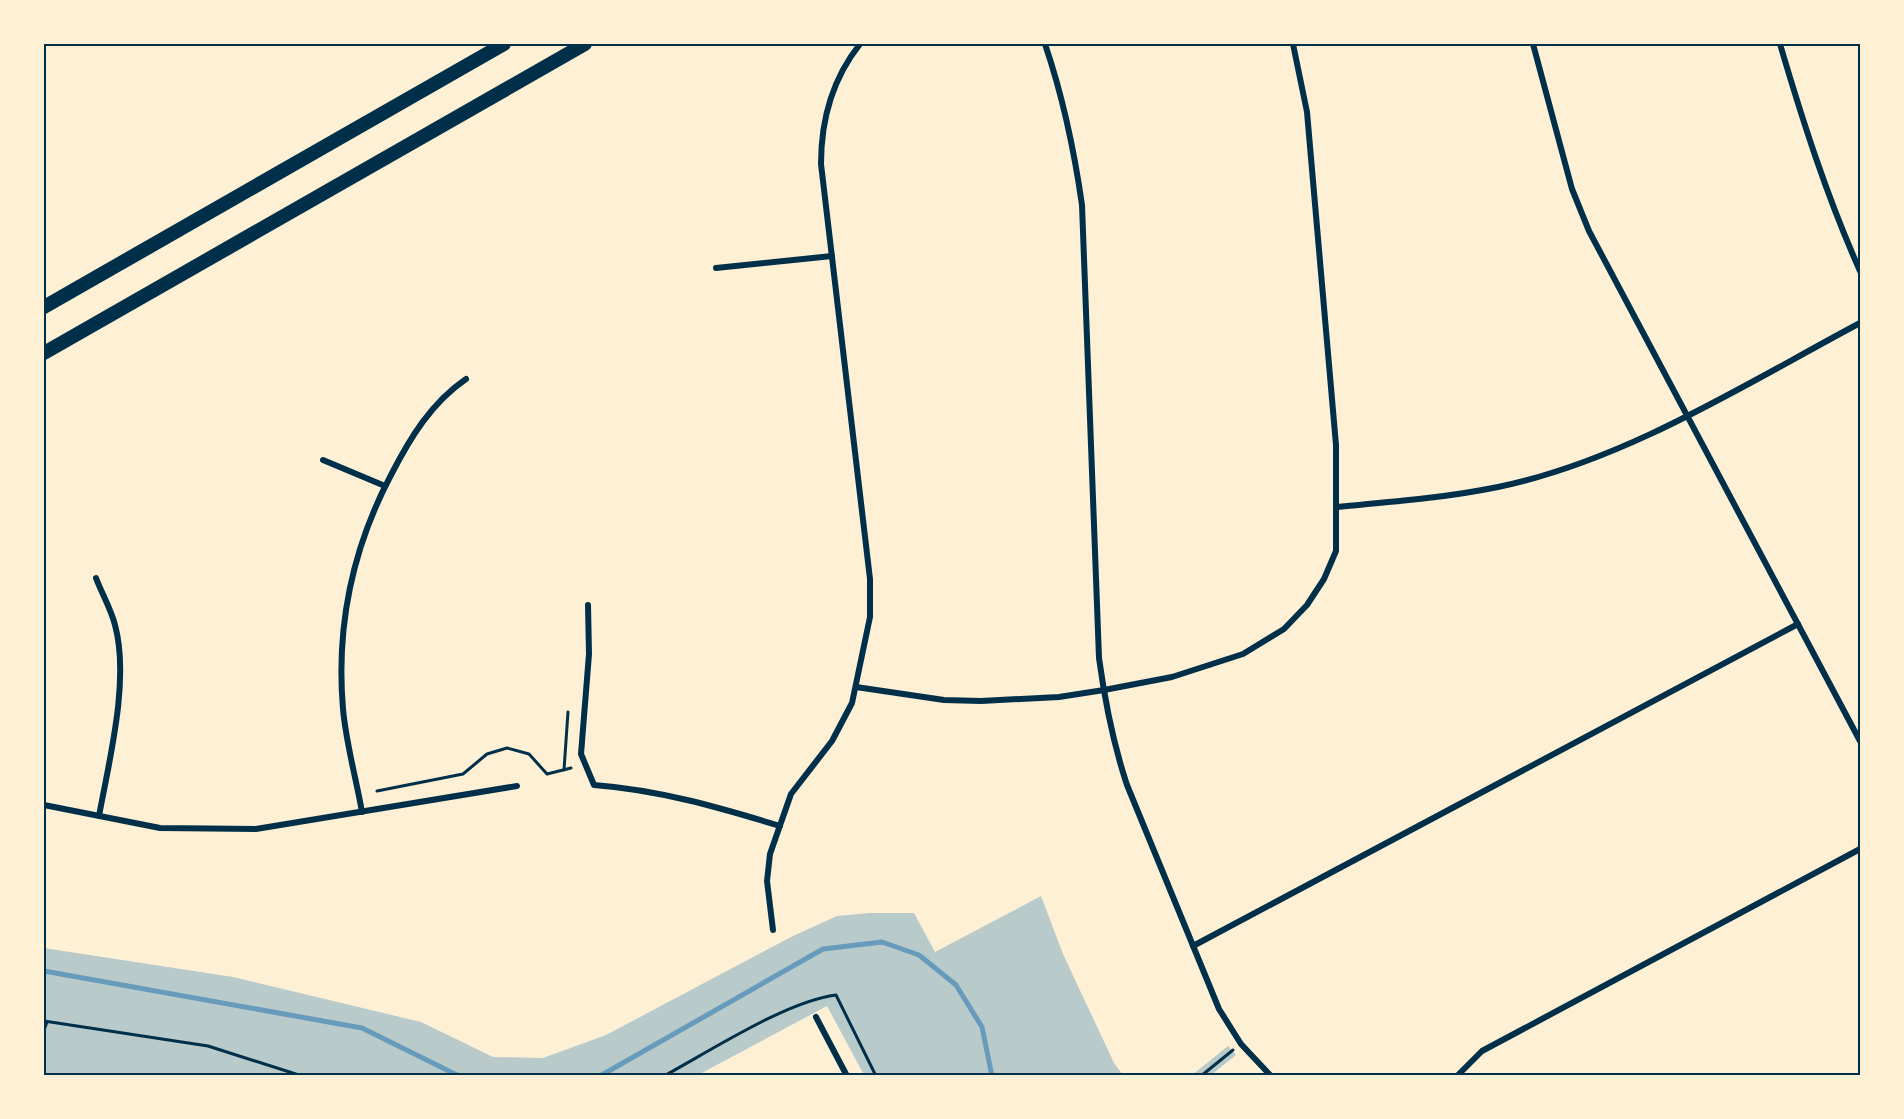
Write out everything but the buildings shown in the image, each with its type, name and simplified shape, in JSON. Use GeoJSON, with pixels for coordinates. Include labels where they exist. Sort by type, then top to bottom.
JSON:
{"type":"FeatureCollection","features":[{"type":"Feature","properties":{"kind":"highway"},"geometry":{"type":"LineString","coordinates":[[44,307],[504,44]]}},
{"type":"Feature","properties":{"kind":"highway"},"geometry":{"type":"LineString","coordinates":[[44,353],[585,44]]}},
{"type":"Feature","properties":{"kind":"street"},"geometry":{"type":"LineString","coordinates":[[774,930],[767,881],[770,854],[791,794],[843,723],[856,687],[870,617],[870,579],[821,164],[823,129],[836,84],[860,44]]}},
{"type":"Feature","properties":{"kind":"street"},"geometry":{"type":"LineString","coordinates":[[1045,44],[1060,87],[1072,139],[1082,205],[1099,658],[1118,759],[1219,1009],[1241,1044],[1272,1076]]}},
{"type":"Feature","properties":{"kind":"street"},"geometry":{"type":"LineString","coordinates":[[856,687],[944,700],[981,702],[1059,697],[1104,690],[1172,676],[1243,654],[1284,629],[1307,605],[1324,579],[1336,551],[1336,445],[1307,112],[1293,44]]}},
{"type":"Feature","properties":{"kind":"street"},"geometry":{"type":"LineString","coordinates":[[1533,44],[1572,189],[1589,231],[1860,741]]}},
{"type":"Feature","properties":{"kind":"street"},"geometry":{"type":"LineString","coordinates":[[1780,44],[1815,162],[1860,271]]}},
{"type":"Feature","properties":{"kind":"street"},"geometry":{"type":"LineString","coordinates":[[716,268],[832,256]]}},
{"type":"Feature","properties":{"kind":"street"},"geometry":{"type":"LineString","coordinates":[[1336,507],[1435,498],[1499,487],[1560,470],[1623,446],[1687,415],[1860,323]]}},
{"type":"Feature","properties":{"kind":"street"},"geometry":{"type":"LineString","coordinates":[[362,812],[343,710],[342,665],[346,610],[366,528],[402,452],[447,392],[466,380]]}},
{"type":"Feature","properties":{"kind":"street"},"geometry":{"type":"LineString","coordinates":[[323,460],[385,486]]}},
{"type":"Feature","properties":{"kind":"street"},"geometry":{"type":"LineString","coordinates":[[96,578],[115,625],[119,667],[115,728],[99,816]]}},
{"type":"Feature","properties":{"kind":"street"},"geometry":{"type":"LineString","coordinates":[[588,605],[589,654],[581,754],[594,784],[656,792],[708,804],[780,826]]}},
{"type":"Feature","properties":{"kind":"street"},"geometry":{"type":"LineString","coordinates":[[1193,946],[1798,624]]}},
{"type":"Feature","properties":{"kind":"street"},"geometry":{"type":"LineString","coordinates":[[44,805],[160,828],[222,830],[267,828],[518,786]]}},
{"type":"Feature","properties":{"kind":"street"},"geometry":{"type":"LineString","coordinates":[[1457,1076],[1482,1051],[1860,849]]}},
{"type":"Feature","properties":{"kind":"street"},"geometry":{"type":"LineString","coordinates":[[816,1017],[847,1076]]}},
{"type":"Feature","properties":{"kind":"path"},"geometry":{"type":"LineString","coordinates":[[564,770],[568,712]]}},
{"type":"Feature","properties":{"kind":"path"},"geometry":{"type":"LineString","coordinates":[[376,791],[463,774],[487,754],[507,748],[529,754],[547,774],[571,768]]}},
{"type":"Feature","properties":{"kind":"path"},"geometry":{"type":"LineString","coordinates":[[664,1076],[789,1010],[818,998],[836,995],[876,1076]]}},
{"type":"Feature","properties":{"kind":"path"},"geometry":{"type":"LineString","coordinates":[[44,1030],[45,1022],[208,1046],[302,1076]]}},
{"type":"Feature","properties":{"kind":"path"},"geometry":{"type":"LineString","coordinates":[[1201,1076],[1241,1044]]}},
{"type":"Feature","properties":{"kind":"shaded area"},"geometry":{"type":"Polygon","coordinates":[[[1041,896],[1063,954],[1114,1063],[1123,1075],[864,1075],[827,1006],[698,1075],[44,1076],[44,948],[233,977],[421,1022],[493,1057],[543,1058],[606,1035],[791,937],[837,916],[914,913],[935,952],[1041,896]]]}},
{"type":"Feature","properties":{"kind":"shaded area"},"geometry":{"type":"Polygon","coordinates":[[[1228,1046],[1236,1055],[1211,1075],[1191,1076],[1228,1046]]]}},
{"type":"Feature","properties":{"kind":"waterway"},"geometry":{"type":"LineString","coordinates":[[600,1076],[823,949],[882,942],[919,955],[956,985],[982,1027],[992,1076]]}},
{"type":"Feature","properties":{"kind":"waterway"},"geometry":{"type":"LineString","coordinates":[[44,971],[362,1028],[459,1076]]}}]}
